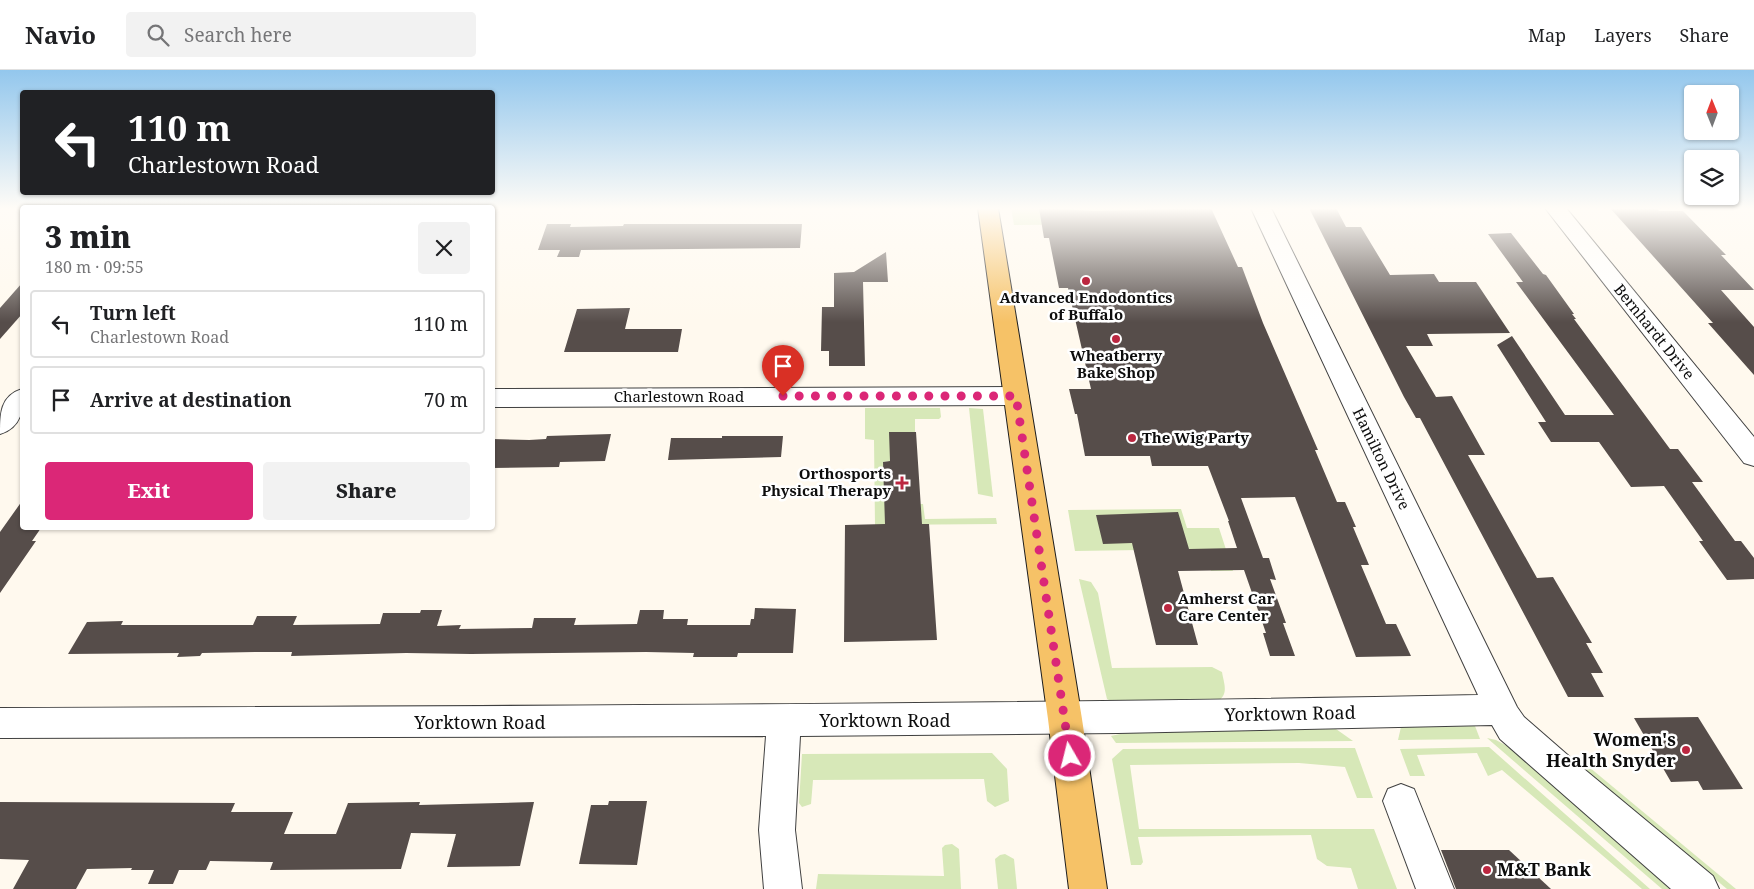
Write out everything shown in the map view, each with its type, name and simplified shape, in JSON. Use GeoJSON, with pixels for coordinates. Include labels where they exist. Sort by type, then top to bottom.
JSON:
{"type":"FeatureCollection","features":[{"type":"Feature","properties":{"kind":"main road"},"geometry":{"type":"LineString","coordinates":[[994,246],[1065,719],[1088,889]]}},
{"type":"Feature","properties":{"kind":"street","name":"Hamilton Drive"},"geometry":{"type":"LineString","coordinates":[[1279,246],[1501,710]]}},
{"type":"Feature","properties":{"kind":"street","name":"Bernhardt Drive"},"geometry":{"type":"LineString","coordinates":[[1586,246],[1754,456]]}},
{"type":"Feature","properties":{"kind":"street","name":"Charlestown Road"},"geometry":{"type":"LineString","coordinates":[[495,398],[1016,396]]}},
{"type":"Feature","properties":{"kind":"street"},"geometry":{"type":"LineString","coordinates":[[0,425],[20,401]]}},
{"type":"Feature","properties":{"kind":"street","name":"Yorktown Road"},"geometry":{"type":"LineString","coordinates":[[0,723],[784,722],[1065,719],[1501,710]]}},
{"type":"Feature","properties":{"kind":"street"},"geometry":{"type":"LineString","coordinates":[[1501,710],[1512,728],[1700,889]]}},
{"type":"Feature","properties":{"kind":"street"},"geometry":{"type":"LineString","coordinates":[[784,722],[776,830],[784,889]]}},
{"type":"Feature","properties":{"kind":"street"},"geometry":{"type":"LineString","coordinates":[[1401,801],[1435,889]]}},
{"type":"Feature","properties":{"kind":"green space"},"geometry":{"type":"Polygon","coordinates":[[[865,408],[940,408],[941,417],[939,419],[915,419],[915,432],[890,461],[883,462],[885,505],[923,504],[925,519],[996,518],[997,524],[875,525],[874,440],[865,439],[865,408]]]}},
{"type":"Feature","properties":{"kind":"green space"},"geometry":{"type":"Polygon","coordinates":[[[969,408],[983,409],[993,497],[978,494],[969,408]]]}},
{"type":"Feature","properties":{"kind":"green space"},"geometry":{"type":"Polygon","coordinates":[[[1181,509],[1187,528],[1219,528],[1233,571],[1211,571],[1205,549],[1075,551],[1068,510],[1181,509]]]}},
{"type":"Feature","properties":{"kind":"green space"},"geometry":{"type":"Polygon","coordinates":[[[1079,579],[1091,582],[1098,593],[1112,668],[1212,667],[1222,672],[1225,688],[1224,695],[1218,701],[1113,702],[1107,699],[1079,579]]]}},
{"type":"Feature","properties":{"kind":"green space"},"geometry":{"type":"Polygon","coordinates":[[[1475,726],[1480,739],[1398,740],[1401,727],[1475,726]]]}},
{"type":"Feature","properties":{"kind":"green space"},"geometry":{"type":"Polygon","coordinates":[[[1336,729],[1353,741],[1116,743],[1111,736],[1129,732],[1336,729]]]}},
{"type":"Feature","properties":{"kind":"green space"},"geometry":{"type":"Polygon","coordinates":[[[1487,738],[1507,746],[1673,889],[1662,889],[1487,738]]]}},
{"type":"Feature","properties":{"kind":"green space"},"geometry":{"type":"Polygon","coordinates":[[[1489,747],[1650,889],[1642,889],[1502,770],[1488,776],[1477,753],[1417,755],[1425,776],[1410,776],[1400,749],[1489,747]]]}},
{"type":"Feature","properties":{"kind":"green space"},"geometry":{"type":"Polygon","coordinates":[[[1355,748],[1373,798],[1357,798],[1345,767],[1299,763],[1130,765],[1139,829],[1374,829],[1397,889],[1358,889],[1351,868],[1327,866],[1317,859],[1311,835],[1138,837],[1143,862],[1141,865],[1131,865],[1112,759],[1123,749],[1355,748]]]}},
{"type":"Feature","properties":{"kind":"green space"},"geometry":{"type":"Polygon","coordinates":[[[992,753],[1007,769],[1009,801],[995,807],[987,801],[984,779],[813,780],[811,804],[802,807],[799,803],[802,754],[992,753]]]}},
{"type":"Feature","properties":{"kind":"green space"},"geometry":{"type":"Polygon","coordinates":[[[1589,767],[1736,889],[1727,889],[1583,769],[1589,767]]]}},
{"type":"Feature","properties":{"kind":"green space"},"geometry":{"type":"Polygon","coordinates":[[[952,844],[959,849],[961,889],[816,889],[818,874],[944,876],[942,848],[945,845],[952,844]]]}},
{"type":"Feature","properties":{"kind":"green space"},"geometry":{"type":"Polygon","coordinates":[[[1005,854],[1014,859],[1017,889],[998,889],[995,859],[1005,854]]]}},
{"type":"Feature","properties":{"kind":"building"},"geometry":{"type":"Polygon","coordinates":[[[539,246],[800,246],[800,248],[581,250],[579,257],[557,257],[560,250],[538,250],[539,246]]]}},
{"type":"Feature","properties":{"kind":"building"},"geometry":{"type":"Polygon","coordinates":[[[1051,246],[1228,246],[1238,267],[1242,267],[1263,323],[1318,450],[1315,450],[1337,502],[1345,502],[1356,527],[1353,527],[1369,565],[1361,565],[1386,624],[1396,624],[1411,656],[1356,657],[1295,497],[1241,498],[1263,558],[1269,558],[1276,580],[1270,579],[1286,623],[1283,623],[1295,656],[1270,656],[1263,633],[1266,633],[1244,570],[1178,571],[1198,645],[1156,645],[1132,543],[1103,544],[1096,515],[1178,512],[1189,549],[1237,548],[1208,466],[1152,466],[1150,456],[1085,456],[1077,414],[1075,414],[1069,389],[1091,389],[1068,288],[1059,288],[1051,246]]]}},
{"type":"Feature","properties":{"kind":"building"},"geometry":{"type":"Polygon","coordinates":[[[1328,246],[1373,246],[1390,275],[1434,274],[1439,282],[1476,282],[1510,333],[1427,334],[1433,346],[1406,346],[1436,397],[1452,396],[1485,455],[1468,455],[1537,578],[1553,577],[1592,643],[1586,643],[1603,673],[1591,673],[1604,697],[1568,697],[1420,418],[1416,418],[1328,246]]]}},
{"type":"Feature","properties":{"kind":"building"},"geometry":{"type":"Polygon","coordinates":[[[1497,246],[1521,246],[1543,274],[1546,275],[1574,314],[1572,314],[1576,319],[1574,319],[1670,449],[1678,449],[1703,482],[1692,482],[1735,541],[1741,541],[1754,558],[1754,579],[1727,580],[1699,541],[1703,541],[1664,486],[1631,487],[1599,442],[1551,442],[1538,422],[1546,422],[1497,345],[1512,336],[1565,415],[1614,415],[1516,282],[1523,282],[1497,246]]]}},
{"type":"Feature","properties":{"kind":"building"},"geometry":{"type":"Polygon","coordinates":[[[1644,246],[1717,246],[1726,255],[1721,255],[1754,290],[1721,290],[1754,327],[1754,375],[1708,323],[1713,323],[1644,246]]]}},
{"type":"Feature","properties":{"kind":"building"},"geometry":{"type":"Polygon","coordinates":[[[886,252],[888,282],[863,282],[865,366],[829,366],[829,351],[821,351],[822,307],[834,307],[834,273],[854,272],[886,252]]]}},
{"type":"Feature","properties":{"kind":"building"},"geometry":{"type":"Polygon","coordinates":[[[20,285],[20,316],[0,339],[0,308],[20,285]]]}},
{"type":"Feature","properties":{"kind":"building"},"geometry":{"type":"Polygon","coordinates":[[[630,308],[625,329],[682,329],[678,352],[564,352],[577,309],[630,308]]]}},
{"type":"Feature","properties":{"kind":"building"},"geometry":{"type":"Polygon","coordinates":[[[889,432],[916,432],[922,524],[929,524],[937,640],[844,642],[845,525],[885,524],[883,462],[890,461],[889,432]]]}},
{"type":"Feature","properties":{"kind":"building"},"geometry":{"type":"Polygon","coordinates":[[[611,434],[605,461],[560,462],[559,467],[495,468],[495,439],[546,439],[547,436],[611,434]]]}},
{"type":"Feature","properties":{"kind":"building"},"geometry":{"type":"Polygon","coordinates":[[[722,436],[783,436],[781,457],[668,460],[671,438],[722,438],[722,436]]]}},
{"type":"Feature","properties":{"kind":"building"},"geometry":{"type":"Polygon","coordinates":[[[20,504],[20,530],[40,530],[32,541],[36,541],[0,593],[0,532],[20,504]]]}},
{"type":"Feature","properties":{"kind":"building"},"geometry":{"type":"Polygon","coordinates":[[[755,608],[796,609],[793,653],[738,653],[737,657],[693,657],[694,653],[646,652],[406,653],[291,656],[292,652],[255,652],[202,653],[200,656],[177,657],[179,653],[68,654],[87,622],[123,621],[121,625],[253,625],[257,616],[297,616],[293,625],[380,624],[383,613],[420,613],[421,610],[442,610],[437,626],[461,625],[459,629],[532,628],[534,618],[576,618],[574,625],[637,624],[640,610],[664,610],[663,619],[688,619],[687,625],[750,625],[751,619],[754,619],[755,608]]]}},
{"type":"Feature","properties":{"kind":"building","name":"Women's Health Snyder"},"geometry":{"type":"Polygon","coordinates":[[[1698,717],[1743,789],[1703,790],[1698,781],[1671,782],[1634,718],[1698,717]]]}},
{"type":"Feature","properties":{"kind":"building"},"geometry":{"type":"Polygon","coordinates":[[[609,801],[647,801],[637,865],[579,864],[591,805],[608,805],[609,801]]]}},
{"type":"Feature","properties":{"kind":"building"},"geometry":{"type":"Polygon","coordinates":[[[0,802],[235,803],[231,812],[293,812],[284,834],[336,834],[348,803],[420,802],[419,805],[534,802],[520,866],[447,867],[456,834],[411,833],[401,869],[270,870],[273,862],[210,861],[206,870],[179,870],[173,884],[148,884],[154,870],[131,870],[132,868],[87,869],[76,889],[13,889],[29,860],[0,859],[0,802]]]}},
{"type":"Feature","properties":{"kind":"building","name":"M&T Bank"},"geometry":{"type":"Polygon","coordinates":[[[1441,850],[1509,850],[1551,889],[1456,889],[1441,850]]]}},
{"type":"Feature","properties":{"kind":"place","name":"Advanced Endodontics of Buffalo"},"geometry":{"type":"Point","coordinates":[1086,281]}},
{"type":"Feature","properties":{"kind":"place","name":"Wheatberry Bake Shop"},"geometry":{"type":"Point","coordinates":[1116,339]}},
{"type":"Feature","properties":{"kind":"place","name":"The Wig Party"},"geometry":{"type":"Point","coordinates":[1132,438]}},
{"type":"Feature","properties":{"kind":"place","name":"Orthosports Physical Therapy"},"geometry":{"type":"Point","coordinates":[902,483]}},
{"type":"Feature","properties":{"kind":"place","name":"Amherst Car Care Center"},"geometry":{"type":"Point","coordinates":[1168,608]}},
{"type":"Feature","properties":{"kind":"place","name":"Women's Health Snyder"},"geometry":{"type":"Point","coordinates":[1686,750]}},
{"type":"Feature","properties":{"kind":"place","name":"M&T Bank"},"geometry":{"type":"Point","coordinates":[1487,870]}},
{"type":"Feature","properties":{"kind":"route"},"geometry":{"type":"LineString","coordinates":[[783,396],[1016,396],[1070,756]]}}]}
